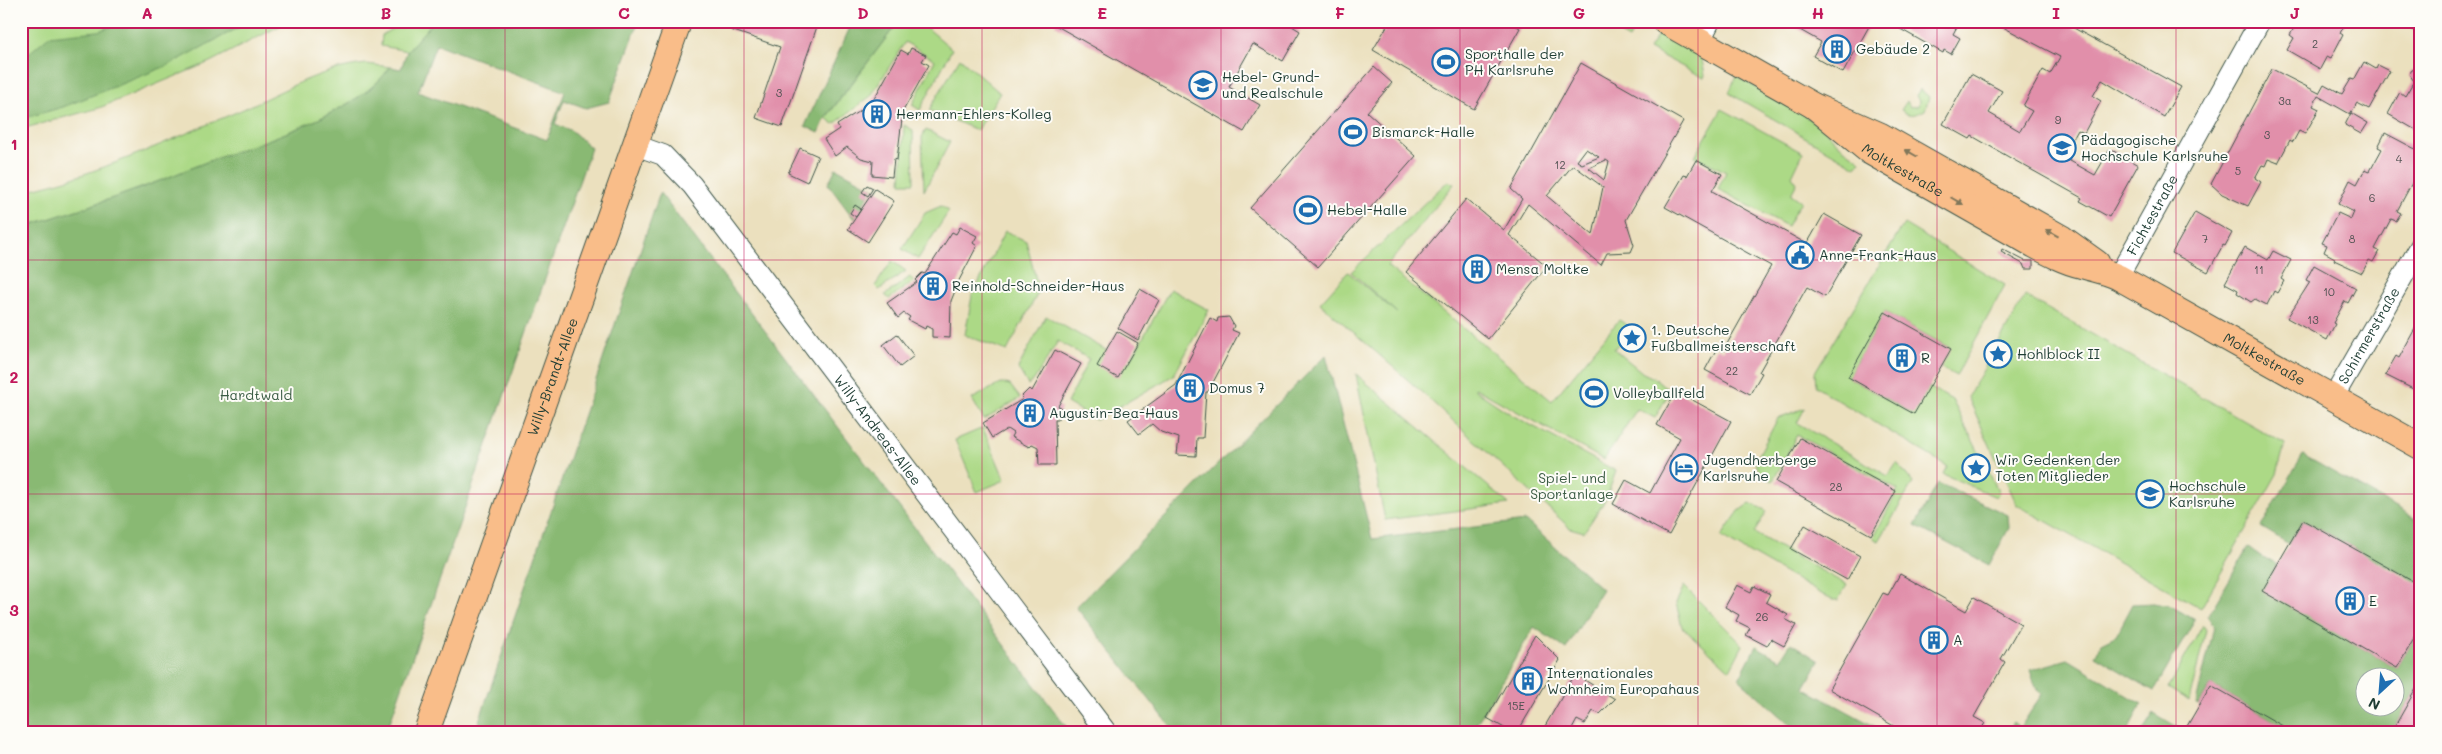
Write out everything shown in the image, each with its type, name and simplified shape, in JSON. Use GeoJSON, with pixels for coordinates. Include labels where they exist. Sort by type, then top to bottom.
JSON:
{"type":"FeatureCollection","features":[{"type":"Feature","properties":{"kind":"main road","name":"Willy-Brandt-Allee"},"geometry":{"type":"LineString","coordinates":[[426,733],[678,21]]}},
{"type":"Feature","properties":{"kind":"main road","name":"Moltkestraße"},"geometry":{"type":"LineString","coordinates":[[1664,21],[1705,31],[1814,106],[1870,152],[2032,244],[2078,265],[2112,274],[2421,448]]}},
{"type":"Feature","properties":{"kind":"street","name":"Fichtestraße"},"geometry":{"type":"LineString","coordinates":[[2112,274],[2260,21]]}},
{"type":"Feature","properties":{"kind":"street","name":"Willy-Andreas-Allee"},"geometry":{"type":"LineString","coordinates":[[635,145],[662,155],[692,185],[1107,733]]}},
{"type":"Feature","properties":{"kind":"street","name":"Schirmerstraße"},"geometry":{"type":"LineString","coordinates":[[2333,398],[2421,245]]}},
{"type":"Feature","properties":{"kind":"green space"},"geometry":{"type":"Polygon","coordinates":[[[21,21],[289,21],[210,62],[99,108],[21,129],[21,21]]]}},
{"type":"Feature","properties":{"kind":"green space"},"geometry":{"type":"Polygon","coordinates":[[[127,21],[251,21],[169,65],[63,107],[21,119],[21,60],[49,36],[98,31],[127,21]]]}},
{"type":"Feature","properties":{"kind":"green space"},"geometry":{"type":"Polygon","coordinates":[[[404,21],[434,21],[407,51],[381,46],[382,35],[404,21]]]}},
{"type":"Feature","properties":{"kind":"green space","name":"Hardtwald"},"geometry":{"type":"Polygon","coordinates":[[[434,21],[639,21],[609,102],[586,108],[564,100],[555,124],[572,131],[591,148],[386,733],[21,733],[21,228],[138,189],[332,113],[356,99],[376,84],[390,67],[401,69],[407,51],[434,21]],[[436,44],[418,92],[547,140],[565,92],[436,44]]]}},
{"type":"Feature","properties":{"kind":"green space"},"geometry":{"type":"Polygon","coordinates":[[[853,21],[899,21],[826,117],[819,133],[805,126],[853,21]]]}},
{"type":"Feature","properties":{"kind":"green space"},"geometry":{"type":"Polygon","coordinates":[[[899,21],[919,21],[952,49],[920,110],[912,105],[935,60],[905,42],[871,96],[834,124],[826,118],[899,21]]]}},
{"type":"Feature","properties":{"kind":"green space"},"geometry":{"type":"Polygon","coordinates":[[[1597,21],[1638,21],[1629,39],[1597,21]]]}},
{"type":"Feature","properties":{"kind":"green space"},"geometry":{"type":"Polygon","coordinates":[[[1659,33],[1701,55],[1704,78],[1649,49],[1659,33]]]}},
{"type":"Feature","properties":{"kind":"green space"},"geometry":{"type":"Polygon","coordinates":[[[960,58],[1000,93],[977,130],[929,110],[960,58]]]}},
{"type":"Feature","properties":{"kind":"green space"},"geometry":{"type":"Polygon","coordinates":[[[367,64],[390,67],[376,84],[356,99],[332,113],[138,189],[21,228],[21,192],[71,178],[160,145],[298,83],[332,71],[367,64]]]}},
{"type":"Feature","properties":{"kind":"green space"},"geometry":{"type":"Polygon","coordinates":[[[1736,76],[1801,113],[1826,131],[1839,145],[1861,161],[1856,167],[1729,93],[1736,76]]]}},
{"type":"Feature","properties":{"kind":"green space"},"geometry":{"type":"Polygon","coordinates":[[[1920,89],[1929,97],[1925,110],[1919,113],[1907,114],[1901,110],[1907,101],[1910,107],[1918,106],[1919,100],[1916,96],[1920,89]]]}},
{"type":"Feature","properties":{"kind":"green space"},"geometry":{"type":"Polygon","coordinates":[[[1722,109],[1803,153],[1792,176],[1797,183],[1791,194],[1801,201],[1787,226],[1718,189],[1726,172],[1695,156],[1722,109]]]}},
{"type":"Feature","properties":{"kind":"green space"},"geometry":{"type":"Polygon","coordinates":[[[904,125],[913,130],[914,183],[901,183],[904,125]]]}},
{"type":"Feature","properties":{"kind":"green space"},"geometry":{"type":"Polygon","coordinates":[[[926,130],[950,142],[924,191],[922,137],[926,130]]]}},
{"type":"Feature","properties":{"kind":"green space"},"geometry":{"type":"Polygon","coordinates":[[[836,168],[873,188],[854,219],[828,184],[836,168]]]}},
{"type":"Feature","properties":{"kind":"green space","name":"Spiel- und Sportanlage"},"geometry":{"type":"Polygon","coordinates":[[[1448,181],[1454,184],[1387,266],[1552,401],[1619,320],[1632,328],[1614,349],[1643,373],[1656,379],[1670,391],[1655,418],[1637,409],[1604,460],[1475,388],[1475,390],[1512,415],[1616,471],[1606,499],[1584,532],[1570,528],[1417,388],[1320,303],[1348,272],[1397,313],[1351,272],[1448,181]]]}},
{"type":"Feature","properties":{"kind":"green space"},"geometry":{"type":"Polygon","coordinates":[[[660,193],[1071,733],[475,733],[660,193]]]}},
{"type":"Feature","properties":{"kind":"green space"},"geometry":{"type":"Polygon","coordinates":[[[941,206],[949,211],[918,259],[902,249],[925,213],[941,206]]]}},
{"type":"Feature","properties":{"kind":"green space"},"geometry":{"type":"Polygon","coordinates":[[[1904,224],[2005,285],[1956,376],[1940,367],[1950,348],[1885,312],[1848,377],[1913,414],[1929,387],[1952,400],[1999,492],[1996,497],[1943,474],[1947,466],[1816,387],[1815,372],[1904,224]]]}},
{"type":"Feature","properties":{"kind":"green space"},"geometry":{"type":"Polygon","coordinates":[[[1005,231],[1026,241],[1039,291],[1007,351],[965,335],[972,296],[1005,231]]]}},
{"type":"Feature","properties":{"kind":"green space"},"geometry":{"type":"Polygon","coordinates":[[[892,261],[906,271],[879,290],[875,286],[892,261]]]}},
{"type":"Feature","properties":{"kind":"green space"},"geometry":{"type":"Polygon","coordinates":[[[910,277],[914,281],[889,299],[885,295],[910,277]]]}},
{"type":"Feature","properties":{"kind":"green space"},"geometry":{"type":"Polygon","coordinates":[[[1170,289],[1209,310],[1174,375],[1096,420],[1067,403],[1089,359],[1058,341],[1034,380],[1028,385],[1018,368],[1046,316],[1129,363],[1170,289]]]}},
{"type":"Feature","properties":{"kind":"green space"},"geometry":{"type":"Polygon","coordinates":[[[2025,296],[2285,444],[2277,474],[2201,608],[2017,505],[1968,397],[2025,296]]]}},
{"type":"Feature","properties":{"kind":"green space"},"geometry":{"type":"Polygon","coordinates":[[[1326,355],[1372,539],[1526,521],[1602,589],[1566,649],[1534,627],[1471,733],[1176,733],[1076,607],[1326,355]]]}},
{"type":"Feature","properties":{"kind":"green space"},"geometry":{"type":"Polygon","coordinates":[[[1356,374],[1509,504],[1385,520],[1356,374]]]}},
{"type":"Feature","properties":{"kind":"green space"},"geometry":{"type":"Polygon","coordinates":[[[1001,383],[1010,385],[1020,398],[984,420],[972,399],[1001,383]]]}},
{"type":"Feature","properties":{"kind":"green space"},"geometry":{"type":"Polygon","coordinates":[[[1805,408],[1797,423],[1888,476],[1897,463],[1913,483],[1879,541],[1873,538],[1898,490],[1797,435],[1773,481],[1762,476],[1755,462],[1778,418],[1805,408]]]}},
{"type":"Feature","properties":{"kind":"green space"},"geometry":{"type":"Polygon","coordinates":[[[983,428],[1005,480],[977,492],[955,440],[983,428]]]}},
{"type":"Feature","properties":{"kind":"green space"},"geometry":{"type":"Polygon","coordinates":[[[2303,455],[2421,522],[2421,584],[2303,520],[2289,544],[2261,527],[2303,455]]]}},
{"type":"Feature","properties":{"kind":"green space"},"geometry":{"type":"Polygon","coordinates":[[[1938,483],[2008,515],[2009,528],[1989,565],[1915,526],[1938,483]]]}},
{"type":"Feature","properties":{"kind":"green space"},"geometry":{"type":"Polygon","coordinates":[[[1750,503],[1767,511],[1754,533],[1847,585],[1838,600],[1832,600],[1721,537],[1739,511],[1750,503]]]}},
{"type":"Feature","properties":{"kind":"green space"},"geometry":{"type":"Polygon","coordinates":[[[2248,548],[2277,565],[2263,591],[2394,666],[2354,666],[2354,716],[2401,716],[2391,733],[2295,733],[2211,685],[2199,704],[2196,703],[2214,627],[2208,616],[2248,548]]]}},
{"type":"Feature","properties":{"kind":"green space"},"geometry":{"type":"Polygon","coordinates":[[[1684,586],[1743,645],[1730,670],[1682,627],[1676,603],[1684,586]]]}},
{"type":"Feature","properties":{"kind":"green space"},"geometry":{"type":"Polygon","coordinates":[[[2154,603],[2171,606],[2195,620],[2154,691],[2095,656],[2102,643],[2116,636],[2133,604],[2154,603]]]}},
{"type":"Feature","properties":{"kind":"green space"},"geometry":{"type":"Polygon","coordinates":[[[2203,625],[2206,630],[2189,701],[2168,688],[2203,625]]]}},
{"type":"Feature","properties":{"kind":"green space"},"geometry":{"type":"Polygon","coordinates":[[[2415,637],[2421,640],[2421,680],[2404,710],[2404,666],[2398,666],[2415,637]]]}},
{"type":"Feature","properties":{"kind":"green space"},"geometry":{"type":"Polygon","coordinates":[[[1791,643],[1819,661],[1804,688],[1887,733],[1800,733],[1739,679],[1756,646],[1780,660],[1791,643]]]}},
{"type":"Feature","properties":{"kind":"green space"},"geometry":{"type":"Polygon","coordinates":[[[2068,659],[2142,704],[2126,733],[2006,733],[2013,722],[2020,728],[2042,694],[2035,685],[2030,670],[2068,659]]]}},
{"type":"Feature","properties":{"kind":"green space"},"geometry":{"type":"Polygon","coordinates":[[[2154,713],[2184,731],[2183,733],[2141,733],[2154,713]]]}},
{"type":"Feature","properties":{"kind":"building"},"geometry":{"type":"Polygon","coordinates":[[[731,21],[767,21],[783,27],[785,21],[819,21],[782,127],[756,118],[780,47],[728,29],[731,21]]]}},
{"type":"Feature","properties":{"kind":"building"},"geometry":{"type":"Polygon","coordinates":[[[1057,21],[1284,21],[1300,31],[1283,61],[1253,44],[1229,87],[1260,105],[1244,132],[1055,25],[1057,21]]]}},
{"type":"Feature","properties":{"kind":"building","name":"Sporthalle der PH Karlsruhe"},"geometry":{"type":"Polygon","coordinates":[[[1390,21],[1508,21],[1520,28],[1474,109],[1373,50],[1390,21]]]}},
{"type":"Feature","properties":{"kind":"building","name":"Gebäude 2"},"geometry":{"type":"Polygon","coordinates":[[[1784,21],[1872,21],[1843,73],[1813,56],[1821,42],[1784,21]]]}},
{"type":"Feature","properties":{"kind":"building","name":"Gebäude 2"},"geometry":{"type":"Polygon","coordinates":[[[1886,21],[1960,21],[1953,34],[1960,38],[1951,54],[1944,50],[1943,53],[1886,21]]]}},
{"type":"Feature","properties":{"kind":"building"},"geometry":{"type":"Polygon","coordinates":[[[2001,21],[2061,21],[2181,87],[2164,117],[2102,80],[2093,96],[2101,101],[2084,133],[2078,130],[2063,157],[2095,175],[2110,149],[2138,165],[2109,217],[2080,201],[2082,198],[1972,136],[1970,139],[1943,124],[1971,74],[2002,91],[1989,113],[2020,131],[2032,111],[2023,106],[2043,70],[2050,74],[2060,57],[1999,25],[2001,21]]]}},
{"type":"Feature","properties":{"kind":"building"},"geometry":{"type":"Polygon","coordinates":[[[2298,21],[2347,21],[2340,33],[2343,35],[2331,58],[2327,56],[2320,69],[2287,50],[2294,38],[2290,35],[2298,21]]]}},
{"type":"Feature","properties":{"kind":"building","name":"Hermann-Ehlers-Kolleg"},"geometry":{"type":"Polygon","coordinates":[[[911,48],[926,55],[922,61],[929,65],[903,111],[897,160],[894,159],[892,177],[872,175],[873,161],[861,158],[847,147],[835,156],[824,139],[839,129],[837,125],[869,105],[901,50],[908,54],[911,48]]]}},
{"type":"Feature","properties":{"kind":"building"},"geometry":{"type":"Polygon","coordinates":[[[2364,62],[2376,69],[2378,65],[2390,71],[2369,109],[2357,103],[2350,114],[2318,96],[2313,106],[2319,109],[2305,134],[2299,131],[2293,142],[2290,140],[2278,163],[2268,159],[2265,166],[2262,165],[2255,178],[2261,182],[2248,206],[2222,194],[2211,184],[2272,69],[2319,93],[2324,84],[2342,94],[2351,79],[2354,80],[2364,62]]]}},
{"type":"Feature","properties":{"kind":"building"},"geometry":{"type":"Polygon","coordinates":[[[1581,63],[1683,121],[1626,220],[1634,245],[1631,252],[1607,253],[1601,265],[1528,204],[1509,235],[1547,266],[1488,339],[1406,272],[1466,199],[1504,230],[1522,199],[1511,189],[1581,63]],[[1586,149],[1577,161],[1582,164],[1599,157],[1586,149]],[[1606,160],[1589,168],[1604,180],[1609,162],[1606,160]],[[1573,165],[1547,196],[1593,235],[1603,187],[1573,165]]]}},
{"type":"Feature","properties":{"kind":"building"},"geometry":{"type":"Polygon","coordinates":[[[1374,67],[1392,83],[1367,112],[1416,156],[1318,267],[1250,208],[1374,67]]]}},
{"type":"Feature","properties":{"kind":"building"},"geometry":{"type":"Polygon","coordinates":[[[2412,70],[2421,71],[2421,133],[2388,114],[2400,92],[2405,96],[2414,81],[2409,74],[2412,70]]]}},
{"type":"Feature","properties":{"kind":"building"},"geometry":{"type":"Polygon","coordinates":[[[2351,113],[2368,123],[2361,134],[2345,125],[2351,113]]]}},
{"type":"Feature","properties":{"kind":"building"},"geometry":{"type":"Polygon","coordinates":[[[2385,133],[2421,152],[2421,178],[2418,184],[2413,181],[2397,211],[2401,213],[2396,221],[2391,219],[2375,249],[2379,251],[2373,262],[2369,260],[2362,273],[2334,260],[2335,258],[2324,252],[2327,245],[2322,243],[2338,213],[2351,219],[2354,212],[2338,204],[2350,180],[2357,184],[2365,169],[2370,171],[2382,149],[2378,147],[2385,133]]]}},
{"type":"Feature","properties":{"kind":"building"},"geometry":{"type":"Polygon","coordinates":[[[800,148],[818,156],[807,182],[788,173],[800,148]]]}},
{"type":"Feature","properties":{"kind":"building","name":"Anne-Frank-Haus"},"geometry":{"type":"Polygon","coordinates":[[[1696,160],[1722,174],[1712,191],[1807,244],[1824,214],[1861,235],[1825,297],[1807,287],[1759,372],[1762,373],[1750,394],[1705,370],[1717,348],[1723,351],[1771,266],[1665,207],[1684,175],[1687,176],[1696,160]]]}},
{"type":"Feature","properties":{"kind":"building"},"geometry":{"type":"Polygon","coordinates":[[[867,185],[873,188],[868,196],[862,192],[867,185]]]}},
{"type":"Feature","properties":{"kind":"building"},"geometry":{"type":"Polygon","coordinates":[[[875,189],[894,201],[868,242],[848,229],[875,189]]]}},
{"type":"Feature","properties":{"kind":"building"},"geometry":{"type":"Polygon","coordinates":[[[855,205],[861,209],[856,217],[850,213],[855,205]]]}},
{"type":"Feature","properties":{"kind":"building"},"geometry":{"type":"Polygon","coordinates":[[[2195,212],[2232,233],[2208,272],[2172,253],[2195,212]]]}},
{"type":"Feature","properties":{"kind":"building","name":"Reinhold-Schneider-Haus"},"geometry":{"type":"Polygon","coordinates":[[[960,227],[977,236],[973,243],[977,246],[954,290],[951,301],[950,338],[932,337],[932,329],[926,326],[925,329],[908,320],[910,317],[904,313],[898,318],[887,303],[917,282],[915,280],[922,273],[925,274],[952,232],[956,234],[960,227]]]}},
{"type":"Feature","properties":{"kind":"building"},"geometry":{"type":"Polygon","coordinates":[[[2245,247],[2268,260],[2273,251],[2291,260],[2281,279],[2284,281],[2277,293],[2274,291],[2267,305],[2255,299],[2251,302],[2237,293],[2238,290],[2225,283],[2245,247]]]}},
{"type":"Feature","properties":{"kind":"building"},"geometry":{"type":"Polygon","coordinates":[[[2002,249],[2025,261],[2033,261],[2033,269],[2025,269],[2023,264],[2001,252],[2002,249]]]}},
{"type":"Feature","properties":{"kind":"building"},"geometry":{"type":"Polygon","coordinates":[[[2314,265],[2356,288],[2348,303],[2345,301],[2333,323],[2335,324],[2327,340],[2287,318],[2310,282],[2306,280],[2314,265]]]}},
{"type":"Feature","properties":{"kind":"building"},"geometry":{"type":"Polygon","coordinates":[[[1140,289],[1159,300],[1138,340],[1118,328],[1140,289]]]}},
{"type":"Feature","properties":{"kind":"building","name":"R"},"geometry":{"type":"Polygon","coordinates":[[[1885,312],[1951,349],[1914,414],[1848,377],[1885,312]]]}},
{"type":"Feature","properties":{"kind":"building","name":"Domus 7"},"geometry":{"type":"Polygon","coordinates":[[[1229,317],[1234,326],[1232,330],[1239,333],[1208,392],[1206,392],[1203,438],[1197,438],[1196,456],[1177,455],[1179,438],[1161,432],[1152,424],[1139,434],[1128,420],[1176,385],[1210,318],[1217,322],[1218,318],[1229,317]]]}},
{"type":"Feature","properties":{"kind":"building"},"geometry":{"type":"Polygon","coordinates":[[[2417,325],[2421,327],[2421,393],[2385,375],[2396,356],[2399,358],[2417,325]]]}},
{"type":"Feature","properties":{"kind":"building"},"geometry":{"type":"Polygon","coordinates":[[[1117,331],[1138,343],[1118,378],[1097,366],[1117,331]]]}},
{"type":"Feature","properties":{"kind":"building"},"geometry":{"type":"Polygon","coordinates":[[[897,334],[914,356],[900,367],[883,345],[897,334]]]}},
{"type":"Feature","properties":{"kind":"building","name":"Augustin-Bea-Haus"},"geometry":{"type":"Polygon","coordinates":[[[1055,350],[1081,364],[1058,406],[1061,407],[1058,419],[1055,419],[1056,465],[1039,465],[1038,447],[1032,444],[1029,447],[1011,437],[1013,433],[1007,429],[992,438],[983,423],[1023,399],[1021,397],[1029,389],[1032,391],[1055,350]]]}},
{"type":"Feature","properties":{"kind":"building","name":"Jugendherberge Karlsruhe"},"geometry":{"type":"Polygon","coordinates":[[[1676,391],[1731,421],[1669,535],[1613,504],[1626,480],[1650,493],[1680,438],[1657,425],[1676,391]]]}},
{"type":"Feature","properties":{"kind":"building"},"geometry":{"type":"Polygon","coordinates":[[[1800,438],[1896,491],[1871,535],[1776,482],[1800,438]]]}},
{"type":"Feature","properties":{"kind":"building","name":"E"},"geometry":{"type":"Polygon","coordinates":[[[2303,520],[2421,586],[2421,640],[2415,637],[2398,666],[2393,666],[2262,591],[2303,520]]]}},
{"type":"Feature","properties":{"kind":"building"},"geometry":{"type":"Polygon","coordinates":[[[1805,525],[1860,556],[1847,580],[1791,549],[1805,525]]]}},
{"type":"Feature","properties":{"kind":"building","name":"A"},"geometry":{"type":"Polygon","coordinates":[[[1900,574],[1966,611],[1974,597],[2021,624],[2001,659],[2005,662],[1974,717],[1985,723],[1979,733],[1906,733],[1829,689],[1883,593],[1888,595],[1900,574]]]}},
{"type":"Feature","properties":{"kind":"building"},"geometry":{"type":"Polygon","coordinates":[[[1737,585],[1751,592],[1754,586],[1770,594],[1766,602],[1788,615],[1785,619],[1796,625],[1784,646],[1771,639],[1767,646],[1746,635],[1750,628],[1736,621],[1739,615],[1725,607],[1737,585]]]}},
{"type":"Feature","properties":{"kind":"building","name":"Internationales Wohnheim Europahaus"},"geometry":{"type":"Polygon","coordinates":[[[1535,635],[1560,660],[1517,733],[1513,733],[1487,718],[1535,635]]]}},
{"type":"Feature","properties":{"kind":"building","name":"Internationales Wohnheim Europahaus"},"geometry":{"type":"Polygon","coordinates":[[[1575,674],[1615,699],[1600,714],[1593,711],[1585,724],[1577,720],[1570,733],[1541,733],[1575,674]]]}},
{"type":"Feature","properties":{"kind":"building"},"geometry":{"type":"Polygon","coordinates":[[[2421,680],[2421,733],[2391,733],[2401,716],[2404,716],[2404,710],[2421,680]]]}},
{"type":"Feature","properties":{"kind":"building"},"geometry":{"type":"Polygon","coordinates":[[[2211,685],[2295,733],[2183,733],[2211,685]]]}},
{"type":"Feature","properties":{"kind":"place","name":"Gebäude 2"},"geometry":{"type":"Point","coordinates":[1837,49]}},
{"type":"Feature","properties":{"kind":"place","name":"Sporthalle der PH Karlsruhe"},"geometry":{"type":"Point","coordinates":[1446,62]}},
{"type":"Feature","properties":{"kind":"place","name":"Hebel- Grund- und Realschule"},"geometry":{"type":"Point","coordinates":[1203,85]}},
{"type":"Feature","properties":{"kind":"place","name":"Hermann-Ehlers-Kolleg"},"geometry":{"type":"Point","coordinates":[877,114]}},
{"type":"Feature","properties":{"kind":"place","name":"Bismarck-Halle"},"geometry":{"type":"Point","coordinates":[1353,132]}},
{"type":"Feature","properties":{"kind":"place","name":"Pädagogische Hochschule Karlsruhe"},"geometry":{"type":"Point","coordinates":[2062,148]}},
{"type":"Feature","properties":{"kind":"place","name":"Hebel-Halle"},"geometry":{"type":"Point","coordinates":[1308,210]}},
{"type":"Feature","properties":{"kind":"place","name":"Anne-Frank-Haus"},"geometry":{"type":"Point","coordinates":[1800,255]}},
{"type":"Feature","properties":{"kind":"place","name":"Mensa Moltke"},"geometry":{"type":"Point","coordinates":[1477,269]}},
{"type":"Feature","properties":{"kind":"place","name":"Reinhold-Schneider-Haus"},"geometry":{"type":"Point","coordinates":[933,286]}},
{"type":"Feature","properties":{"kind":"place","name":"1. Deutsche Fußballmeisterschaft"},"geometry":{"type":"Point","coordinates":[1632,338]}},
{"type":"Feature","properties":{"kind":"place","name":"Hohlblock II"},"geometry":{"type":"Point","coordinates":[1998,354]}},
{"type":"Feature","properties":{"kind":"place","name":"R"},"geometry":{"type":"Point","coordinates":[1902,358]}},
{"type":"Feature","properties":{"kind":"place","name":"Domus 7"},"geometry":{"type":"Point","coordinates":[1190,388]}},
{"type":"Feature","properties":{"kind":"place","name":"Volleyballfeld"},"geometry":{"type":"Point","coordinates":[1594,393]}},
{"type":"Feature","properties":{"kind":"place","name":"Augustin-Bea-Haus"},"geometry":{"type":"Point","coordinates":[1030,413]}},
{"type":"Feature","properties":{"kind":"place","name":"Jugendherberge Karlsruhe"},"geometry":{"type":"Point","coordinates":[1684,468]}},
{"type":"Feature","properties":{"kind":"place","name":"Wir Gedenken der Toten Mitglieder"},"geometry":{"type":"Point","coordinates":[1976,468]}},
{"type":"Feature","properties":{"kind":"place","name":"Hochschule Karlsruhe"},"geometry":{"type":"Point","coordinates":[2150,494]}},
{"type":"Feature","properties":{"kind":"place","name":"E"},"geometry":{"type":"Point","coordinates":[2350,601]}},
{"type":"Feature","properties":{"kind":"place","name":"A"},"geometry":{"type":"Point","coordinates":[1934,640]}},
{"type":"Feature","properties":{"kind":"place","name":"Internationales Wohnheim Europahaus"},"geometry":{"type":"Point","coordinates":[1528,681]}}]}
